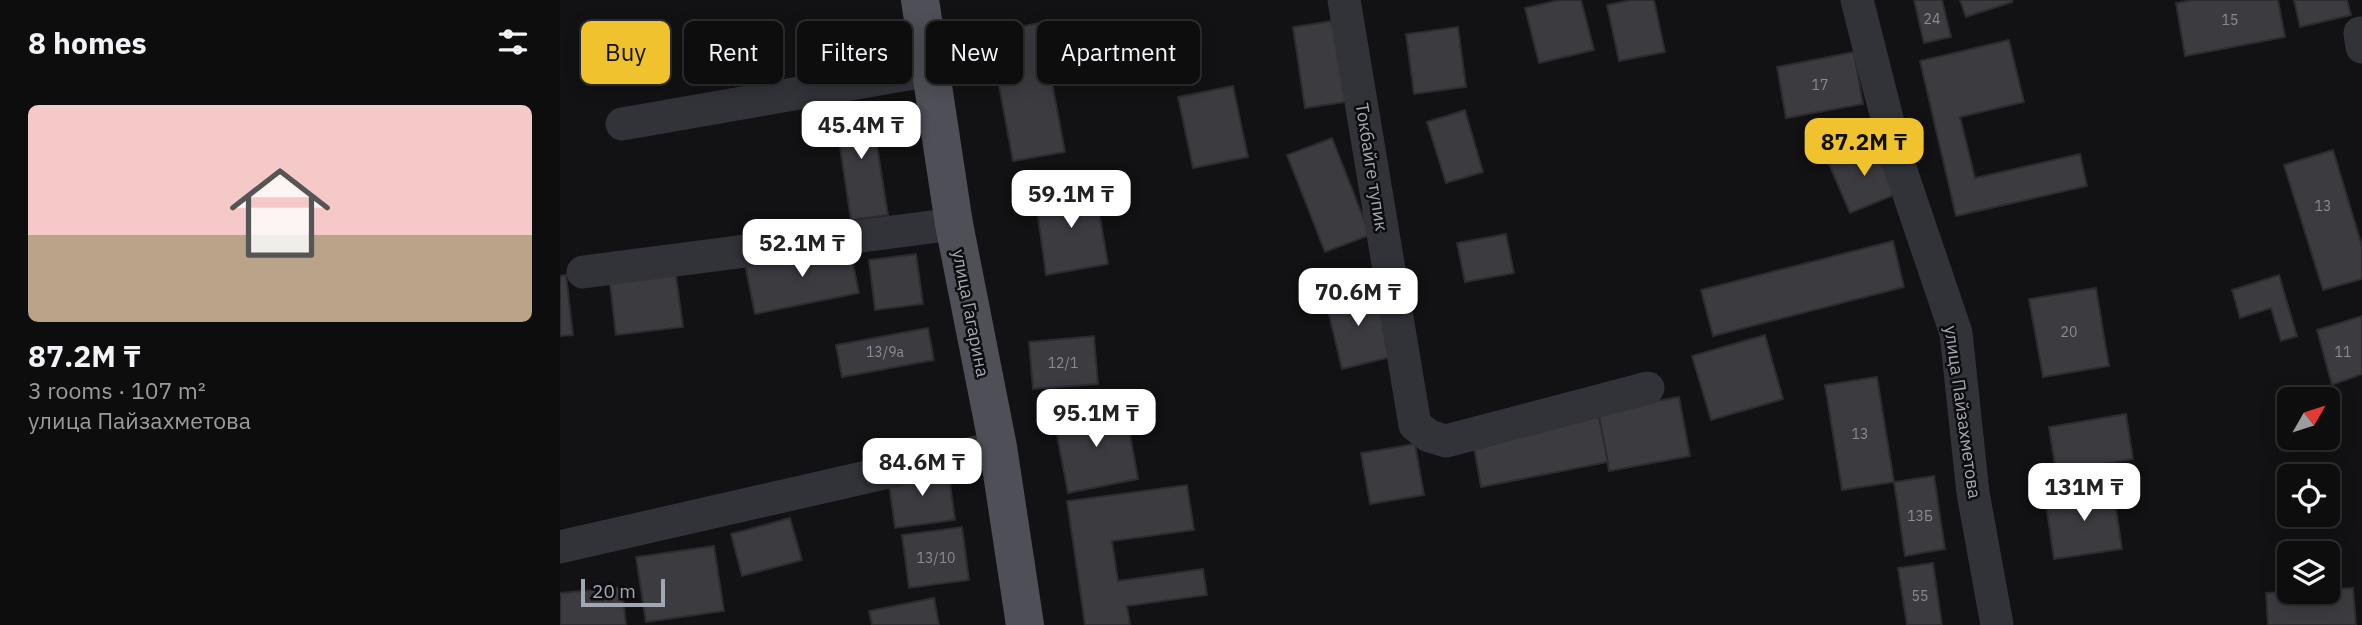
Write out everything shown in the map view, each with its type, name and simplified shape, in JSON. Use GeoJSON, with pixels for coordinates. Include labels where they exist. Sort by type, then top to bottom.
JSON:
{"type":"FeatureCollection","features":[{"type":"Feature","properties":{"kind":"main road","name":"улица Гагарина"},"geometry":{"type":"LineString","coordinates":[[920,0],[926,38]]}},
{"type":"Feature","properties":{"kind":"main road","name":"улица Гагарина"},"geometry":{"type":"LineString","coordinates":[[933,84],[954,224],[998,447],[1025,625]]}},
{"type":"Feature","properties":{"kind":"street","name":"Токбайге тупик"},"geometry":{"type":"LineString","coordinates":[[1344,0],[1415,425],[1429,436],[1446,441],[1648,388]]}},
{"type":"Feature","properties":{"kind":"street","name":"улица Пайзахметова"},"geometry":{"type":"LineString","coordinates":[[1857,0],[1898,162],[1956,333],[1973,493],[1997,625]]}},
{"type":"Feature","properties":{"kind":"street"},"geometry":{"type":"LineString","coordinates":[[622,124],[926,71]]}},
{"type":"Feature","properties":{"kind":"street"},"geometry":{"type":"LineString","coordinates":[[583,272],[954,224]]}},
{"type":"Feature","properties":{"kind":"street"},"geometry":{"type":"LineString","coordinates":[[560,547],[998,447]]}},
{"type":"Feature","properties":{"kind":"building"},"geometry":{"type":"Polygon","coordinates":[[[1559,0],[1581,0],[1594,50],[1539,63],[1525,8],[1559,0]]]}},
{"type":"Feature","properties":{"kind":"building"},"geometry":{"type":"Polygon","coordinates":[[[1631,0],[1654,0],[1665,52],[1619,61],[1607,5],[1631,0]]]}},
{"type":"Feature","properties":{"kind":"building"},"geometry":{"type":"Polygon","coordinates":[[[1914,0],[1942,0],[1951,37],[1924,43],[1914,0]]]}},
{"type":"Feature","properties":{"kind":"building"},"geometry":{"type":"Polygon","coordinates":[[[1960,0],[2012,0],[2012,2],[1966,17],[1960,0]]]}},
{"type":"Feature","properties":{"kind":"building"},"geometry":{"type":"Polygon","coordinates":[[[2192,0],[2278,0],[2285,37],[2185,56],[2176,3],[2192,0]]]}},
{"type":"Feature","properties":{"kind":"building"},"geometry":{"type":"Polygon","coordinates":[[[2294,0],[2347,0],[2351,15],[2300,27],[2294,0]]]}},
{"type":"Feature","properties":{"kind":"building"},"geometry":{"type":"Polygon","coordinates":[[[1339,20],[1352,101],[1305,108],[1293,27],[1339,20]]]}},
{"type":"Feature","properties":{"kind":"building"},"geometry":{"type":"Polygon","coordinates":[[[1037,24],[1037,84],[1052,84],[1065,152],[1013,161],[999,84],[1023,84],[1023,26],[1037,24]]]}},
{"type":"Feature","properties":{"kind":"building"},"geometry":{"type":"Polygon","coordinates":[[[1458,27],[1466,87],[1414,94],[1406,34],[1458,27]]]}},
{"type":"Feature","properties":{"kind":"building"},"geometry":{"type":"Polygon","coordinates":[[[2009,40],[2024,102],[1960,117],[1975,178],[2080,154],[2087,186],[1956,216],[1920,61],[2009,40]]]}},
{"type":"Feature","properties":{"kind":"building"},"geometry":{"type":"Polygon","coordinates":[[[1854,52],[1863,104],[1786,118],[1777,67],[1854,52]]]}},
{"type":"Feature","properties":{"kind":"building"},"geometry":{"type":"Polygon","coordinates":[[[1233,86],[1248,157],[1193,168],[1178,97],[1233,86]]]}},
{"type":"Feature","properties":{"kind":"building"},"geometry":{"type":"Polygon","coordinates":[[[870,102],[888,215],[851,220],[834,108],[870,102]]]}},
{"type":"Feature","properties":{"kind":"building"},"geometry":{"type":"Polygon","coordinates":[[[1465,110],[1483,172],[1446,183],[1427,122],[1465,110]]]}},
{"type":"Feature","properties":{"kind":"building"},"geometry":{"type":"Polygon","coordinates":[[[1332,138],[1370,235],[1325,252],[1287,155],[1332,138]]]}},
{"type":"Feature","properties":{"kind":"building"},"geometry":{"type":"Polygon","coordinates":[[[1879,144],[1899,193],[1850,213],[1829,164],[1879,144]]]}},
{"type":"Feature","properties":{"kind":"building"},"geometry":{"type":"Polygon","coordinates":[[[2333,150],[2362,246],[2362,279],[2323,290],[2284,165],[2333,150]]]}},
{"type":"Feature","properties":{"kind":"building"},"geometry":{"type":"Polygon","coordinates":[[[1094,183],[1108,264],[1046,275],[1035,195],[1094,183]]]}},
{"type":"Feature","properties":{"kind":"building"},"geometry":{"type":"Polygon","coordinates":[[[1506,234],[1514,273],[1465,282],[1457,243],[1506,234]]]}},
{"type":"Feature","properties":{"kind":"building"},"geometry":{"type":"Polygon","coordinates":[[[1893,241],[1904,287],[1713,336],[1701,290],[1893,241]]]}},
{"type":"Feature","properties":{"kind":"building"},"geometry":{"type":"Polygon","coordinates":[[[849,244],[859,293],[755,314],[745,264],[849,244]]]}},
{"type":"Feature","properties":{"kind":"building"},"geometry":{"type":"Polygon","coordinates":[[[916,254],[923,304],[875,310],[869,260],[916,254]]]}},
{"type":"Feature","properties":{"kind":"building"},"geometry":{"type":"Polygon","coordinates":[[[675,268],[683,327],[616,335],[609,276],[675,268]]]}},
{"type":"Feature","properties":{"kind":"building"},"geometry":{"type":"Polygon","coordinates":[[[566,275],[573,335],[560,336],[560,276],[566,275]]]}},
{"type":"Feature","properties":{"kind":"building"},"geometry":{"type":"Polygon","coordinates":[[[2279,275],[2297,336],[2281,341],[2271,308],[2240,318],[2232,290],[2279,275]]]}},
{"type":"Feature","properties":{"kind":"building"},"geometry":{"type":"Polygon","coordinates":[[[1374,286],[1391,357],[1342,369],[1325,298],[1374,286]]]}},
{"type":"Feature","properties":{"kind":"building"},"geometry":{"type":"Polygon","coordinates":[[[2096,288],[2109,366],[2043,377],[2029,299],[2096,288]]]}},
{"type":"Feature","properties":{"kind":"building"},"geometry":{"type":"Polygon","coordinates":[[[2362,316],[2362,374],[2332,385],[2317,330],[2362,316]]]}},
{"type":"Feature","properties":{"kind":"building"},"geometry":{"type":"Polygon","coordinates":[[[928,328],[934,360],[842,377],[836,345],[928,328]]]}},
{"type":"Feature","properties":{"kind":"building"},"geometry":{"type":"Polygon","coordinates":[[[1765,335],[1783,399],[1711,420],[1692,356],[1765,335]]]}},
{"type":"Feature","properties":{"kind":"building"},"geometry":{"type":"Polygon","coordinates":[[[1094,336],[1098,384],[1033,389],[1029,342],[1094,336]]]}},
{"type":"Feature","properties":{"kind":"building"},"geometry":{"type":"Polygon","coordinates":[[[1877,377],[1894,482],[1842,490],[1825,385],[1877,377]]]}},
{"type":"Feature","properties":{"kind":"building"},"geometry":{"type":"Polygon","coordinates":[[[1679,397],[1690,456],[1609,471],[1598,412],[1679,397]]]}},
{"type":"Feature","properties":{"kind":"building"},"geometry":{"type":"Polygon","coordinates":[[[1125,406],[1138,479],[1068,493],[1054,420],[1125,406]]]}},
{"type":"Feature","properties":{"kind":"building"},"geometry":{"type":"Polygon","coordinates":[[[1598,412],[1608,462],[1481,487],[1472,436],[1598,412]]]}},
{"type":"Feature","properties":{"kind":"building"},"geometry":{"type":"Polygon","coordinates":[[[2126,414],[2133,459],[2056,472],[2049,427],[2126,414]]]}},
{"type":"Feature","properties":{"kind":"building"},"geometry":{"type":"Polygon","coordinates":[[[1415,444],[1424,495],[1370,504],[1361,453],[1415,444]]]}},
{"type":"Feature","properties":{"kind":"building"},"geometry":{"type":"Polygon","coordinates":[[[948,468],[955,520],[895,528],[888,476],[948,468]]]}},
{"type":"Feature","properties":{"kind":"building"},"geometry":{"type":"Polygon","coordinates":[[[1934,476],[1945,549],[1905,556],[1894,482],[1934,476]]]}},
{"type":"Feature","properties":{"kind":"building"},"geometry":{"type":"Polygon","coordinates":[[[1187,485],[1194,530],[1112,541],[1118,581],[1203,569],[1207,595],[1127,606],[1130,625],[1085,625],[1067,501],[1187,485]]]}},
{"type":"Feature","properties":{"kind":"building"},"geometry":{"type":"Polygon","coordinates":[[[2113,488],[2122,549],[2054,559],[2045,498],[2113,488]]]}},
{"type":"Feature","properties":{"kind":"building"},"geometry":{"type":"Polygon","coordinates":[[[790,518],[802,560],[742,576],[731,534],[790,518]]]}},
{"type":"Feature","properties":{"kind":"building"},"geometry":{"type":"Polygon","coordinates":[[[962,527],[969,580],[909,588],[902,535],[962,527]]]}},
{"type":"Feature","properties":{"kind":"building"},"geometry":{"type":"Polygon","coordinates":[[[714,546],[724,611],[646,622],[636,557],[714,546]]]}},
{"type":"Feature","properties":{"kind":"building"},"geometry":{"type":"Polygon","coordinates":[[[1933,563],[1942,625],[1907,625],[1898,568],[1933,563]]]}},
{"type":"Feature","properties":{"kind":"building"},"geometry":{"type":"Polygon","coordinates":[[[622,587],[626,625],[560,625],[560,593],[622,587]]]}},
{"type":"Feature","properties":{"kind":"building"},"geometry":{"type":"Polygon","coordinates":[[[2353,588],[2356,625],[2268,625],[2266,593],[2277,592],[2277,604],[2340,604],[2340,589],[2353,588]]]}},
{"type":"Feature","properties":{"kind":"building"},"geometry":{"type":"Polygon","coordinates":[[[934,598],[939,625],[872,625],[869,611],[934,598]]]}}]}
